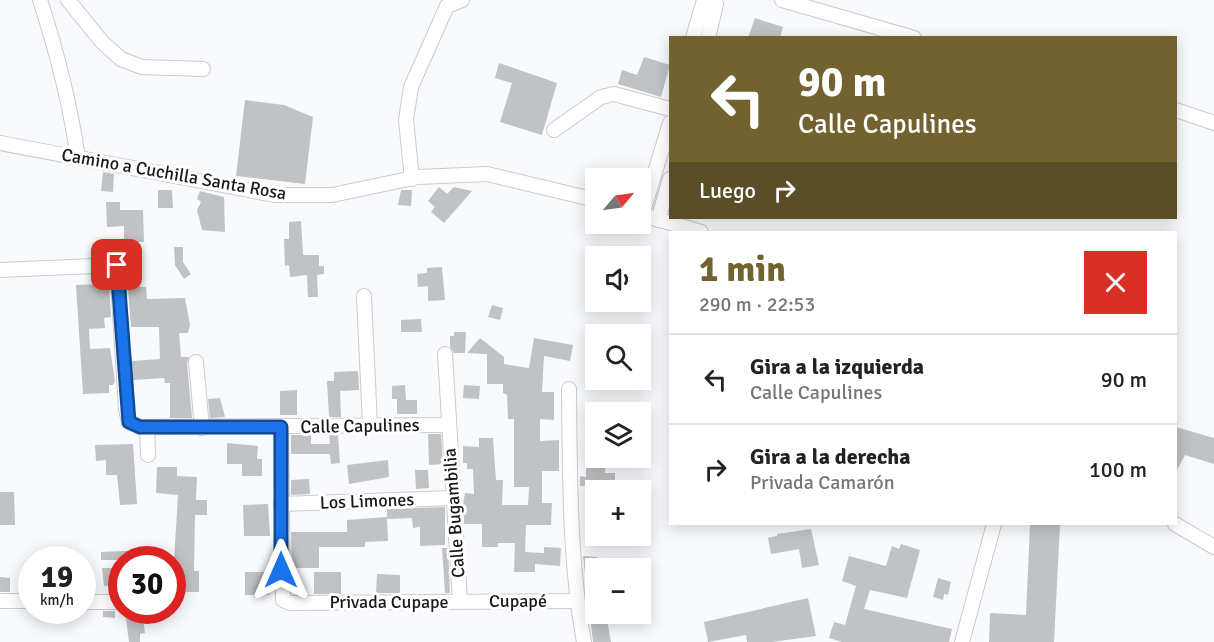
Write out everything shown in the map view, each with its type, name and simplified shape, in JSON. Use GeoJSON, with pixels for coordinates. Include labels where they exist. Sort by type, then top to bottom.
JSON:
{"type":"FeatureCollection","features":[{"type":"Feature","properties":{"kind":"street"},"geometry":{"type":"LineString","coordinates":[[40,0],[55,46],[73,121],[78,158]]}},
{"type":"Feature","properties":{"kind":"street"},"geometry":{"type":"LineString","coordinates":[[68,0],[102,42],[121,59],[142,67],[204,69]]}},
{"type":"Feature","properties":{"kind":"street"},"geometry":{"type":"LineString","coordinates":[[412,179],[406,120],[411,87],[447,6],[462,0]]}},
{"type":"Feature","properties":{"kind":"street"},"geometry":{"type":"LineString","coordinates":[[694,36],[704,0]]}},
{"type":"Feature","properties":{"kind":"street"},"geometry":{"type":"LineString","coordinates":[[708,36],[716,4],[714,0]]}},
{"type":"Feature","properties":{"kind":"street"},"geometry":{"type":"LineString","coordinates":[[787,1],[907,36]]}},
{"type":"Feature","properties":{"kind":"street"},"geometry":{"type":"LineString","coordinates":[[554,130],[601,97],[614,94],[669,109]]}},
{"type":"Feature","properties":{"kind":"street"},"geometry":{"type":"LineString","coordinates":[[1177,111],[1214,123]]}},
{"type":"Feature","properties":{"kind":"street"},"geometry":{"type":"LineString","coordinates":[[651,183],[669,126]]}},
{"type":"Feature","properties":{"kind":"street","name":"Camino a Cuchilla Santa Rosa"},"geometry":{"type":"LineString","coordinates":[[0,143],[275,195],[332,195],[412,179],[487,174],[585,197]]}},
{"type":"Feature","properties":{"kind":"street"},"geometry":{"type":"LineString","coordinates":[[658,220],[669,182]]}},
{"type":"Feature","properties":{"kind":"street"},"geometry":{"type":"LineString","coordinates":[[651,218],[697,231]]}},
{"type":"Feature","properties":{"kind":"street","name":"Calle Capulines"},"geometry":{"type":"LineString","coordinates":[[0,270],[117,265],[129,422],[147,427],[202,428],[447,424]]}},
{"type":"Feature","properties":{"kind":"street"},"geometry":{"type":"LineString","coordinates":[[364,296],[370,426]]}},
{"type":"Feature","properties":{"kind":"street","name":"Calle Bugambilia"},"geometry":{"type":"LineString","coordinates":[[445,354],[447,424],[460,601]]}},
{"type":"Feature","properties":{"kind":"street"},"geometry":{"type":"LineString","coordinates":[[196,362],[202,428]]}},
{"type":"Feature","properties":{"kind":"street"},"geometry":{"type":"LineString","coordinates":[[569,389],[570,499],[576,601],[584,642]]}},
{"type":"Feature","properties":{"kind":"street"},"geometry":{"type":"LineString","coordinates":[[147,427],[148,455]]}},
{"type":"Feature","properties":{"kind":"street"},"geometry":{"type":"LineString","coordinates":[[281,427],[281,504]]}},
{"type":"Feature","properties":{"kind":"street","name":"Los Limones"},"geometry":{"type":"LineString","coordinates":[[281,504],[453,498]]}},
{"type":"Feature","properties":{"kind":"street","name":"Privada Cupape"},"geometry":{"type":"LineString","coordinates":[[281,504],[283,600],[290,603],[460,601]]}},
{"type":"Feature","properties":{"kind":"street"},"geometry":{"type":"LineString","coordinates":[[963,642],[994,525]]}},
{"type":"Feature","properties":{"kind":"street"},"geometry":{"type":"LineString","coordinates":[[1177,525],[1214,547]]}},
{"type":"Feature","properties":{"kind":"street"},"geometry":{"type":"LineString","coordinates":[[0,601],[18,601]]}},
{"type":"Feature","properties":{"kind":"street","name":"Cupapé"},"geometry":{"type":"LineString","coordinates":[[460,601],[576,601]]}},
{"type":"Feature","properties":{"kind":"building"},"geometry":{"type":"Polygon","coordinates":[[[755,18],[783,27],[781,36],[749,36],[755,18]]]}},
{"type":"Feature","properties":{"kind":"building"},"geometry":{"type":"Polygon","coordinates":[[[644,57],[669,65],[661,97],[618,84],[622,70],[637,75],[644,57]]]}},
{"type":"Feature","properties":{"kind":"building"},"geometry":{"type":"Polygon","coordinates":[[[499,63],[557,83],[542,135],[500,122],[512,83],[495,78],[499,63]]]}},
{"type":"Feature","properties":{"kind":"building"},"geometry":{"type":"Polygon","coordinates":[[[245,100],[284,105],[313,117],[305,184],[236,176],[245,100]]]}},
{"type":"Feature","properties":{"kind":"building"},"geometry":{"type":"Polygon","coordinates":[[[103,172],[114,174],[113,192],[101,191],[103,172]]]}},
{"type":"Feature","properties":{"kind":"building"},"geometry":{"type":"Polygon","coordinates":[[[439,187],[447,194],[454,187],[472,191],[444,223],[431,212],[435,207],[428,201],[439,187]]]}},
{"type":"Feature","properties":{"kind":"building"},"geometry":{"type":"Polygon","coordinates":[[[158,190],[172,190],[173,208],[158,208],[158,190]]]}},
{"type":"Feature","properties":{"kind":"building"},"geometry":{"type":"Polygon","coordinates":[[[401,190],[412,190],[411,206],[398,205],[401,190]]]}},
{"type":"Feature","properties":{"kind":"building"},"geometry":{"type":"Polygon","coordinates":[[[200,191],[224,197],[225,232],[202,230],[197,210],[201,202],[197,199],[200,191]]]}},
{"type":"Feature","properties":{"kind":"building"},"geometry":{"type":"Polygon","coordinates":[[[106,202],[120,202],[120,210],[143,210],[144,242],[124,242],[124,226],[107,227],[106,202]]]}},
{"type":"Feature","properties":{"kind":"building"},"geometry":{"type":"Polygon","coordinates":[[[301,221],[303,255],[319,255],[319,266],[324,266],[324,274],[317,275],[318,297],[308,297],[307,275],[290,277],[289,265],[285,266],[284,239],[289,239],[289,222],[301,221]]]}},
{"type":"Feature","properties":{"kind":"building"},"geometry":{"type":"Polygon","coordinates":[[[174,247],[183,247],[183,262],[191,274],[184,279],[175,265],[174,247]]]}},
{"type":"Feature","properties":{"kind":"building"},"geometry":{"type":"Polygon","coordinates":[[[442,267],[445,300],[428,301],[428,286],[418,287],[417,274],[427,273],[427,268],[442,267]]]}},
{"type":"Feature","properties":{"kind":"building"},"geometry":{"type":"Polygon","coordinates":[[[137,274],[140,287],[146,287],[147,299],[185,298],[190,325],[188,333],[179,333],[181,357],[189,357],[187,363],[192,418],[170,418],[170,383],[165,383],[164,378],[133,380],[132,361],[160,359],[159,327],[131,327],[127,275],[137,274]]]}},
{"type":"Feature","properties":{"kind":"building"},"geometry":{"type":"Polygon","coordinates":[[[109,284],[111,317],[104,318],[105,328],[89,329],[90,349],[110,348],[115,381],[113,385],[109,385],[109,393],[83,394],[76,285],[109,284]]]}},
{"type":"Feature","properties":{"kind":"building"},"geometry":{"type":"Polygon","coordinates":[[[492,305],[503,308],[500,320],[488,317],[492,305]]]}},
{"type":"Feature","properties":{"kind":"building"},"geometry":{"type":"Polygon","coordinates":[[[421,319],[422,332],[401,332],[401,320],[421,319]]]}},
{"type":"Feature","properties":{"kind":"building"},"geometry":{"type":"Polygon","coordinates":[[[454,332],[466,332],[465,353],[454,353],[450,347],[450,336],[454,336],[454,332]]]}},
{"type":"Feature","properties":{"kind":"building"},"geometry":{"type":"Polygon","coordinates":[[[480,338],[504,357],[504,364],[529,368],[534,338],[573,345],[570,361],[544,356],[542,392],[554,392],[554,420],[540,419],[540,441],[559,440],[559,471],[542,471],[542,503],[552,503],[551,525],[526,525],[525,552],[544,553],[544,547],[561,548],[560,566],[535,564],[535,572],[514,572],[515,543],[498,543],[498,547],[482,547],[482,524],[464,524],[465,493],[474,494],[473,469],[467,469],[467,463],[463,463],[463,446],[479,447],[479,438],[493,438],[496,480],[503,480],[502,505],[528,505],[529,487],[514,487],[514,419],[508,419],[507,395],[503,393],[503,384],[487,384],[487,354],[467,353],[480,338]]]}},
{"type":"Feature","properties":{"kind":"building"},"geometry":{"type":"Polygon","coordinates":[[[358,371],[359,390],[340,391],[341,417],[329,417],[327,381],[334,381],[334,372],[358,371]]]}},
{"type":"Feature","properties":{"kind":"building"},"geometry":{"type":"Polygon","coordinates":[[[405,385],[406,400],[417,400],[417,414],[397,414],[397,399],[392,399],[392,386],[405,385]]]}},
{"type":"Feature","properties":{"kind":"building"},"geometry":{"type":"Polygon","coordinates":[[[464,385],[480,386],[479,399],[463,398],[464,385]]]}},
{"type":"Feature","properties":{"kind":"building"},"geometry":{"type":"Polygon","coordinates":[[[297,390],[297,415],[280,415],[280,391],[297,390]]]}},
{"type":"Feature","properties":{"kind":"building"},"geometry":{"type":"Polygon","coordinates":[[[220,398],[225,417],[210,418],[208,399],[220,398]]]}},
{"type":"Feature","properties":{"kind":"building"},"geometry":{"type":"Polygon","coordinates":[[[1177,427],[1214,438],[1214,464],[1185,455],[1177,470],[1177,427]]]}},
{"type":"Feature","properties":{"kind":"building"},"geometry":{"type":"Polygon","coordinates":[[[428,434],[441,434],[443,464],[429,465],[428,434]]]}},
{"type":"Feature","properties":{"kind":"building"},"geometry":{"type":"Polygon","coordinates":[[[291,435],[311,435],[311,444],[330,444],[329,435],[338,435],[340,463],[331,464],[330,454],[291,454],[291,435]]]}},
{"type":"Feature","properties":{"kind":"building"},"geometry":{"type":"Polygon","coordinates":[[[227,443],[258,446],[257,459],[262,459],[262,476],[242,476],[242,464],[227,464],[227,443]]]}},
{"type":"Feature","properties":{"kind":"building"},"geometry":{"type":"Polygon","coordinates":[[[133,444],[137,504],[120,505],[117,475],[106,475],[106,460],[96,461],[95,445],[133,444]]]}},
{"type":"Feature","properties":{"kind":"building"},"geometry":{"type":"Polygon","coordinates":[[[388,460],[389,477],[349,484],[347,465],[388,460]]]}},
{"type":"Feature","properties":{"kind":"building"},"geometry":{"type":"Polygon","coordinates":[[[157,467],[177,467],[177,476],[197,477],[196,500],[207,500],[207,515],[195,515],[194,571],[199,571],[199,592],[186,592],[186,546],[175,546],[178,495],[156,493],[157,467]]]}},
{"type":"Feature","properties":{"kind":"building"},"geometry":{"type":"Polygon","coordinates":[[[586,468],[605,468],[605,473],[615,473],[615,480],[585,480],[585,486],[580,486],[580,476],[586,477],[586,468]]]}},
{"type":"Feature","properties":{"kind":"building"},"geometry":{"type":"Polygon","coordinates":[[[415,470],[428,470],[429,488],[416,489],[415,470]]]}},
{"type":"Feature","properties":{"kind":"building"},"geometry":{"type":"Polygon","coordinates":[[[309,479],[310,494],[291,495],[291,480],[309,479]]]}},
{"type":"Feature","properties":{"kind":"building"},"geometry":{"type":"Polygon","coordinates":[[[0,492],[14,492],[15,525],[0,525],[0,492]]]}},
{"type":"Feature","properties":{"kind":"building"},"geometry":{"type":"Polygon","coordinates":[[[268,504],[270,536],[244,536],[243,505],[268,504]]]}},
{"type":"Feature","properties":{"kind":"building"},"geometry":{"type":"Polygon","coordinates":[[[445,507],[445,545],[420,546],[420,527],[413,528],[412,518],[387,519],[388,541],[365,542],[365,547],[319,547],[319,568],[292,568],[291,532],[347,532],[347,520],[387,517],[387,509],[445,507]]]}},
{"type":"Feature","properties":{"kind":"building"},"geometry":{"type":"Polygon","coordinates":[[[1030,525],[1060,525],[1054,642],[989,642],[990,613],[1026,615],[1030,525]]]}},
{"type":"Feature","properties":{"kind":"building"},"geometry":{"type":"Polygon","coordinates":[[[811,529],[819,565],[802,568],[799,549],[771,554],[768,538],[777,536],[777,534],[811,529]]]}},
{"type":"Feature","properties":{"kind":"building"},"geometry":{"type":"Polygon","coordinates":[[[901,544],[920,550],[907,598],[870,590],[864,609],[952,629],[949,642],[842,642],[829,638],[834,622],[845,625],[856,586],[842,581],[849,556],[886,566],[892,546],[899,549],[901,544]]]}},
{"type":"Feature","properties":{"kind":"building"},"geometry":{"type":"Polygon","coordinates":[[[442,548],[448,548],[450,593],[445,593],[442,548]]]}},
{"type":"Feature","properties":{"kind":"building"},"geometry":{"type":"Polygon","coordinates":[[[101,552],[108,552],[108,560],[101,560],[101,552]]]}},
{"type":"Feature","properties":{"kind":"building"},"geometry":{"type":"Polygon","coordinates":[[[583,556],[597,557],[585,558],[585,573],[583,556]]]}},
{"type":"Feature","properties":{"kind":"building"},"geometry":{"type":"Polygon","coordinates":[[[102,568],[108,568],[108,586],[104,586],[102,568]]]}},
{"type":"Feature","properties":{"kind":"building"},"geometry":{"type":"Polygon","coordinates":[[[245,572],[269,572],[269,595],[245,595],[245,572]]]}},
{"type":"Feature","properties":{"kind":"building"},"geometry":{"type":"Polygon","coordinates":[[[314,572],[341,572],[341,594],[314,594],[314,572]]]}},
{"type":"Feature","properties":{"kind":"building"},"geometry":{"type":"Polygon","coordinates":[[[377,574],[400,575],[400,593],[376,593],[377,574]]]}},
{"type":"Feature","properties":{"kind":"building"},"geometry":{"type":"Polygon","coordinates":[[[0,577],[10,578],[10,592],[0,592],[0,577]]]}},
{"type":"Feature","properties":{"kind":"building"},"geometry":{"type":"Polygon","coordinates":[[[938,578],[951,582],[948,595],[944,594],[943,600],[933,597],[938,578]]]}},
{"type":"Feature","properties":{"kind":"building"},"geometry":{"type":"Polygon","coordinates":[[[808,598],[816,636],[772,642],[747,642],[746,635],[708,642],[704,622],[808,598]]]}},
{"type":"Feature","properties":{"kind":"building"},"geometry":{"type":"Polygon","coordinates":[[[103,611],[108,611],[108,617],[103,617],[103,611]]]}},
{"type":"Feature","properties":{"kind":"building"},"geometry":{"type":"Polygon","coordinates":[[[127,624],[144,624],[145,633],[140,634],[140,642],[129,642],[127,624]]]}},
{"type":"Feature","properties":{"kind":"building"},"geometry":{"type":"Polygon","coordinates":[[[591,624],[608,624],[611,642],[593,642],[591,624]]]}},
{"type":"Feature","properties":{"kind":"route"},"geometry":{"type":"LineString","coordinates":[[117,265],[126,409],[129,422],[140,427],[281,427],[281,570]]}}]}
